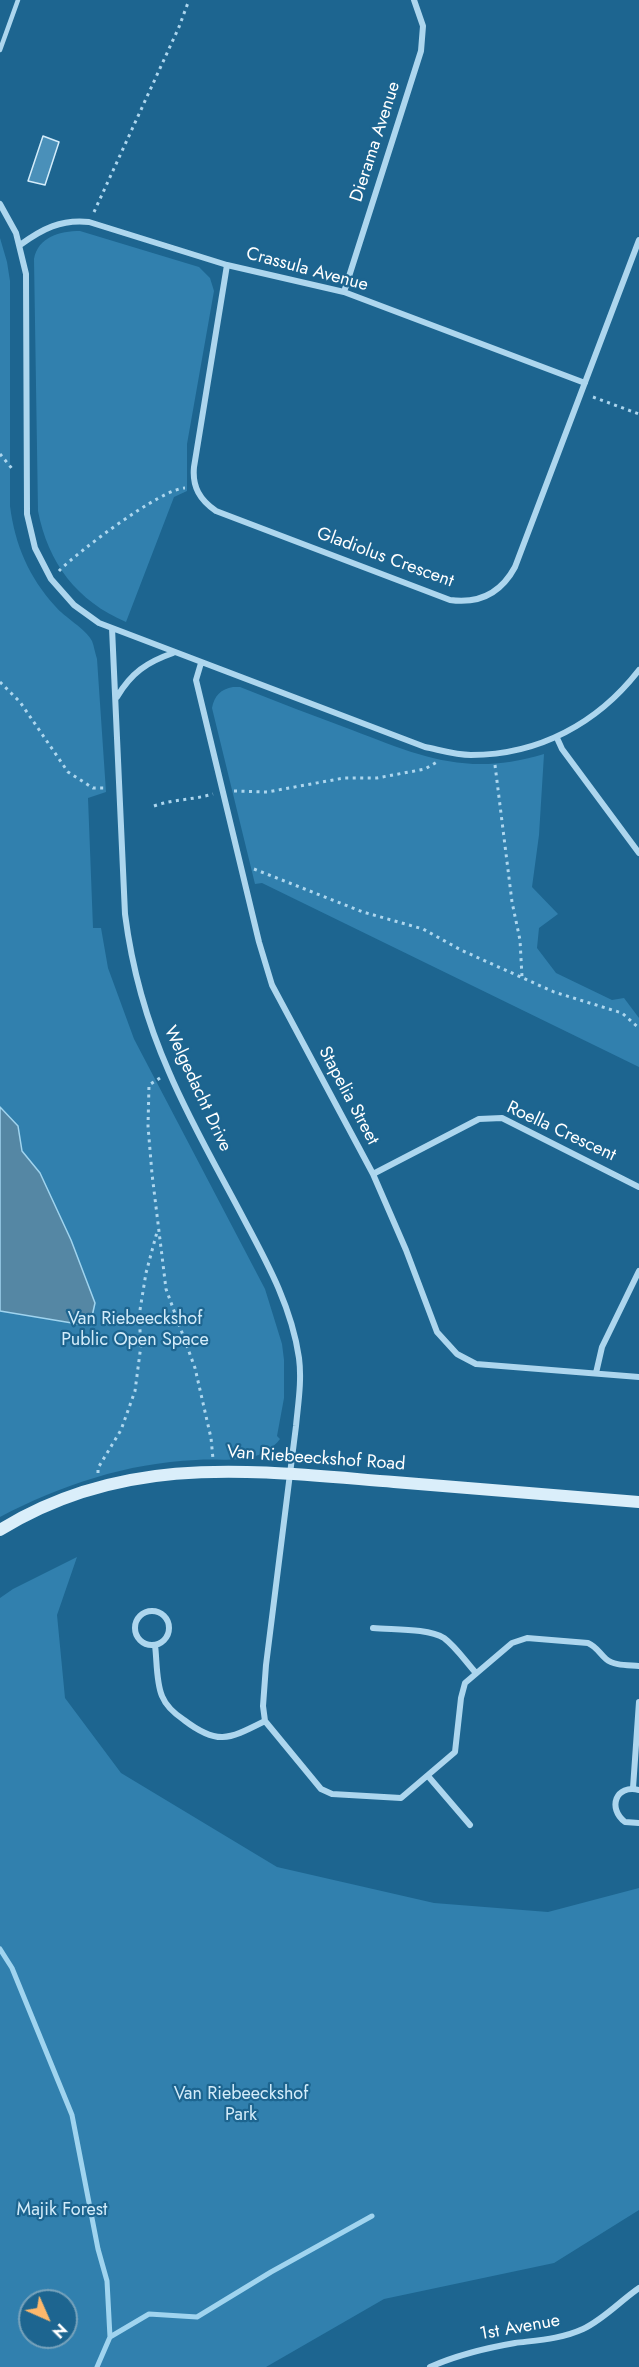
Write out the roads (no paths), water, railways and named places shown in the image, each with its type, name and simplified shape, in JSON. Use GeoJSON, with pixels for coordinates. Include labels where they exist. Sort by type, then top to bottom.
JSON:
{"type":"FeatureCollection","features":[{"type":"Feature","properties":{"kind":"street","name":"Dierama Avenue"},"geometry":{"type":"LineString","coordinates":[[344,292],[422,51],[423,26],[414,0]]}},
{"type":"Feature","properties":{"kind":"street"},"geometry":{"type":"LineString","coordinates":[[0,204],[11,221],[20,245],[27,289],[27,514],[35,548],[51,579],[62,593],[86,615],[174,653],[425,747],[468,755],[493,754],[527,748],[557,738],[588,721],[602,710],[626,687],[639,670]]}},
{"type":"Feature","properties":{"kind":"street","name":"Crassula Avenue"},"geometry":{"type":"LineString","coordinates":[[20,245],[36,233],[57,224],[68,221],[89,222],[227,265],[344,292],[585,383]]}},
{"type":"Feature","properties":{"kind":"street","name":"Gladiolus Crescent"},"geometry":{"type":"LineString","coordinates":[[227,265],[194,467],[196,488],[202,499],[216,511],[450,600],[472,601],[494,593],[502,586],[515,567],[639,240]]}},
{"type":"Feature","properties":{"kind":"street","name":"Welgedacht Drive"},"geometry":{"type":"LineString","coordinates":[[112,628],[117,697],[125,915],[139,990],[169,1072],[275,1278],[294,1333],[299,1359],[300,1387],[266,1665],[263,1706],[265,1721]]}},
{"type":"Feature","properties":{"kind":"street"},"geometry":{"type":"LineString","coordinates":[[117,697],[125,683],[138,670],[156,659],[174,653]]}},
{"type":"Feature","properties":{"kind":"street","name":"Stapelia Street"},"geometry":{"type":"LineString","coordinates":[[201,663],[196,680],[272,986],[373,1174],[406,1250],[433,1323],[449,1348],[466,1360],[487,1366],[639,1377]]}},
{"type":"Feature","properties":{"kind":"street"},"geometry":{"type":"LineString","coordinates":[[557,738],[562,749],[639,853]]}},
{"type":"Feature","properties":{"kind":"street","name":"Roella Crescent"},"geometry":{"type":"LineString","coordinates":[[373,1174],[479,1119],[495,1117],[502,1118],[639,1187]]}},
{"type":"Feature","properties":{"kind":"street"},"geometry":{"type":"LineString","coordinates":[[596,1373],[602,1347],[639,1270]]}},
{"type":"Feature","properties":{"kind":"street","name":"Van Riebeeckshof Road"},"geometry":{"type":"LineString","coordinates":[[0,1530],[39,1509],[99,1488],[157,1475],[212,1471],[289,1474],[639,1502]]}},
{"type":"Feature","properties":{"kind":"street"},"geometry":{"type":"LineString","coordinates":[[149,1611],[162,1614],[170,1624],[167,1638],[155,1645],[142,1642],[135,1630],[138,1618],[149,1611]]}},
{"type":"Feature","properties":{"kind":"street"},"geometry":{"type":"LineString","coordinates":[[373,1628],[420,1632],[442,1637],[476,1673]]}},
{"type":"Feature","properties":{"kind":"street"},"geometry":{"type":"LineString","coordinates":[[155,1645],[161,1695],[175,1714],[200,1732],[219,1738],[242,1732],[265,1721],[321,1789],[332,1794],[401,1798],[455,1752],[461,1698],[465,1683],[512,1643],[527,1638],[588,1643],[595,1646],[607,1660],[615,1664],[639,1666]]}},
{"type":"Feature","properties":{"kind":"street"},"geometry":{"type":"LineString","coordinates":[[639,1702],[636,1789],[626,1789],[616,1798],[616,1812],[625,1822],[639,1822]]}},
{"type":"Feature","properties":{"kind":"street"},"geometry":{"type":"LineString","coordinates":[[428,1776],[470,1825]]}},
{"type":"Feature","properties":{"kind":"street","name":"1st Avenue"},"geometry":{"type":"LineString","coordinates":[[430,2367],[472,2352],[516,2343],[543,2341],[577,2331],[609,2313],[639,2288]]}},
{"type":"Feature","properties":{"kind":"lane"},"geometry":{"type":"LineString","coordinates":[[0,50],[18,0]]}},
{"type":"Feature","properties":{"kind":"waterway"},"geometry":{"type":"LineString","coordinates":[[0,1949],[12,1968],[72,2115],[98,2249],[107,2281],[110,2337]]}},
{"type":"Feature","properties":{"kind":"waterway"},"geometry":{"type":"LineString","coordinates":[[97,2367],[110,2337],[149,2314],[197,2317],[271,2272],[372,2216]]}},
{"type":"Feature","properties":{"kind":"park label","name":"Van Riebeeckshof Public Open Space"},"geometry":{"type":"Point","coordinates":[135,1330]}},
{"type":"Feature","properties":{"kind":"park label","name":"Van Riebeeckshof Park"},"geometry":{"type":"Point","coordinates":[241,2105]}},
{"type":"Feature","properties":{"kind":"park label","name":"Majik Forest"},"geometry":{"type":"Point","coordinates":[62,2211]}}]}
